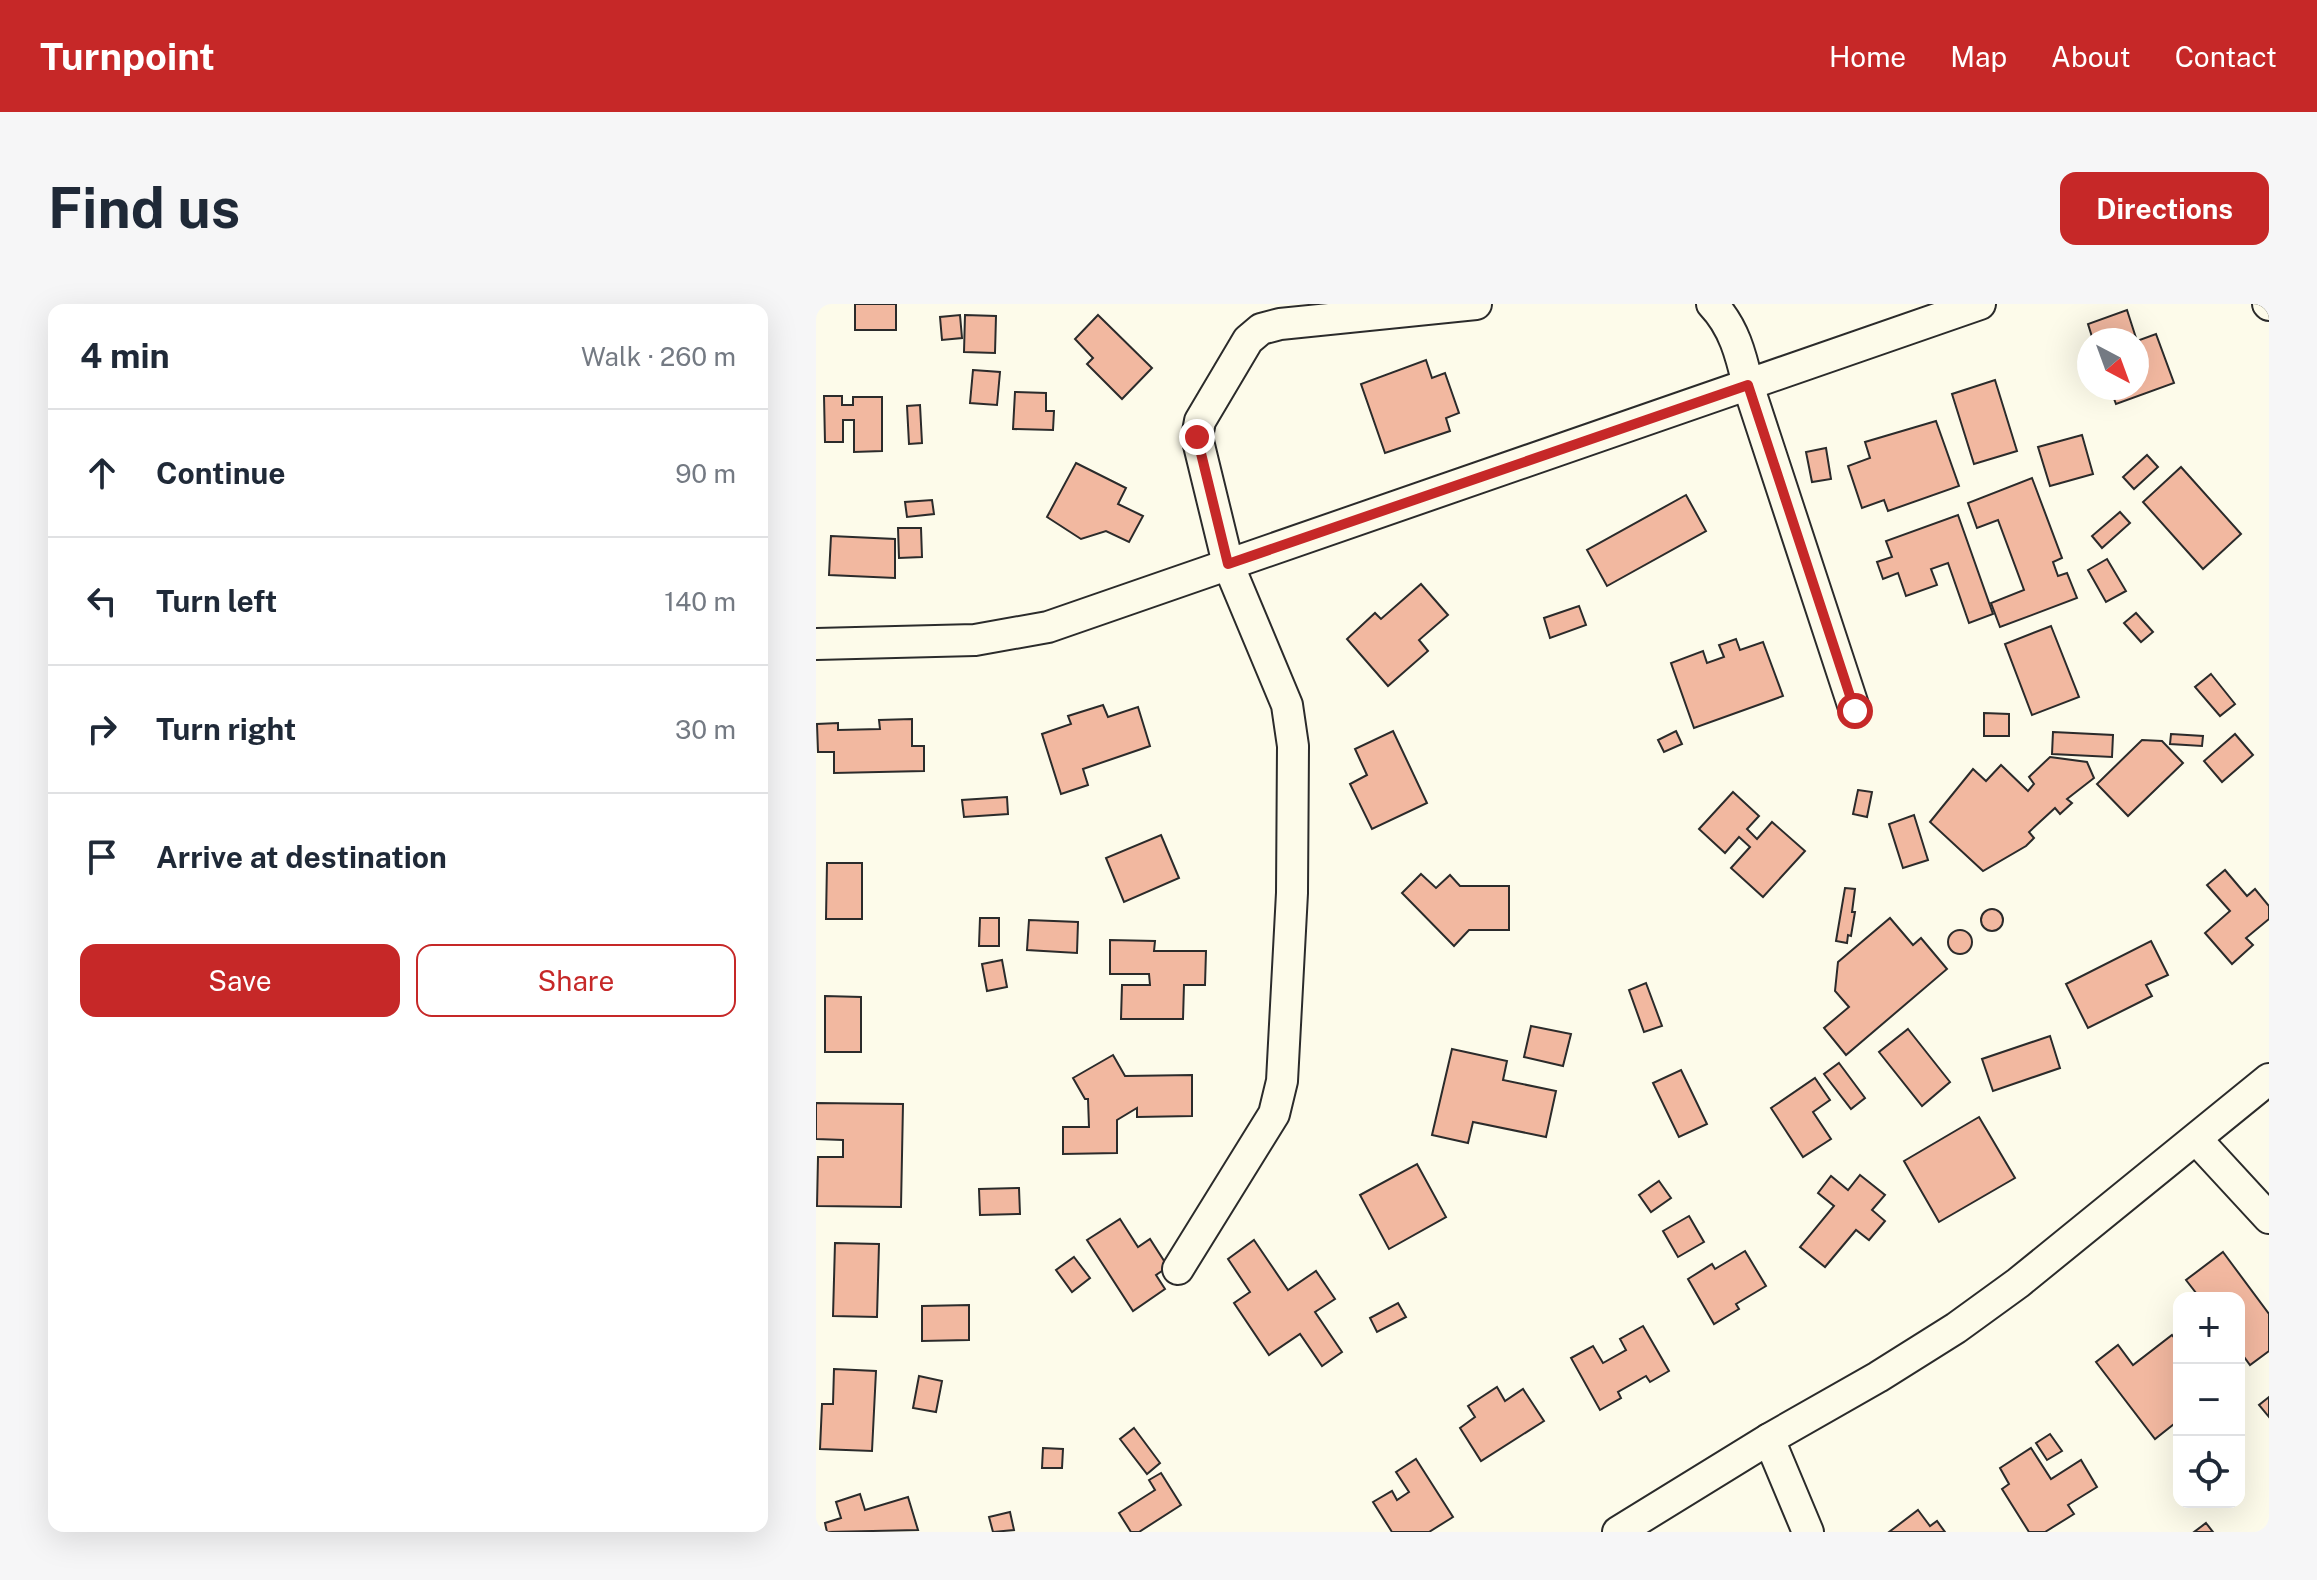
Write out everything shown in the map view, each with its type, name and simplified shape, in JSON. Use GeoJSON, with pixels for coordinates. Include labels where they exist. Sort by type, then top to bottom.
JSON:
{"type":"FeatureCollection","features":[{"type":"Feature","properties":{"kind":"street"},"geometry":{"type":"LineString","coordinates":[[1178,1269],[1274,1114],[1283,1068],[1292,893],[1293,746],[1287,705],[1228,564],[1197,437],[1200,421],[1248,340],[1261,329],[1280,324],[1476,304]]}},
{"type":"Feature","properties":{"kind":"street"},"geometry":{"type":"LineString","coordinates":[[1712,304],[1724,316],[1738,346],[1855,711]]}},
{"type":"Feature","properties":{"kind":"street"},"geometry":{"type":"LineString","coordinates":[[816,644],[975,640],[1048,627],[1980,304]]}},
{"type":"Feature","properties":{"kind":"street"},"geometry":{"type":"LineString","coordinates":[[1618,1532],[1956,1328],[2018,1283],[2269,1079]]}},
{"type":"Feature","properties":{"kind":"street"},"geometry":{"type":"LineString","coordinates":[[2197,1140],[2269,1218]]}},
{"type":"Feature","properties":{"kind":"street"},"geometry":{"type":"LineString","coordinates":[[1769,1439],[1808,1532]]}},
{"type":"Feature","properties":{"kind":"building"},"geometry":{"type":"Polygon","coordinates":[[[855,304],[896,304],[896,330],[855,330],[855,304]]]}},
{"type":"Feature","properties":{"kind":"building"},"geometry":{"type":"Polygon","coordinates":[[[2127,310],[2133,328],[2089,328],[2088,324],[2127,310]]]}},
{"type":"Feature","properties":{"kind":"building"},"geometry":{"type":"Polygon","coordinates":[[[960,315],[962,338],[942,340],[940,317],[960,315]]]}},
{"type":"Feature","properties":{"kind":"building"},"geometry":{"type":"Polygon","coordinates":[[[965,315],[996,316],[995,353],[964,352],[965,315]]]}},
{"type":"Feature","properties":{"kind":"building"},"geometry":{"type":"Polygon","coordinates":[[[1098,315],[1152,368],[1122,399],[1087,364],[1093,358],[1075,339],[1098,315]]]}},
{"type":"Feature","properties":{"kind":"building"},"geometry":{"type":"Polygon","coordinates":[[[2156,334],[2174,383],[2149,392],[2149,337],[2156,334]]]}},
{"type":"Feature","properties":{"kind":"building"},"geometry":{"type":"Polygon","coordinates":[[[1426,360],[1432,378],[1445,373],[1459,413],[1446,418],[1450,431],[1385,453],[1361,384],[1426,360]]]}},
{"type":"Feature","properties":{"kind":"building"},"geometry":{"type":"Polygon","coordinates":[[[973,370],[1000,372],[997,405],[970,403],[973,370]]]}},
{"type":"Feature","properties":{"kind":"building"},"geometry":{"type":"Polygon","coordinates":[[[1995,380],[2017,451],[1974,464],[1952,394],[1995,380]]]}},
{"type":"Feature","properties":{"kind":"building"},"geometry":{"type":"Polygon","coordinates":[[[1015,392],[1046,393],[1046,411],[1054,411],[1053,430],[1013,429],[1015,392]]]}},
{"type":"Feature","properties":{"kind":"building"},"geometry":{"type":"Polygon","coordinates":[[[824,396],[842,396],[842,405],[853,405],[853,397],[882,397],[882,451],[854,452],[854,420],[843,420],[843,442],[825,442],[824,396]]]}},
{"type":"Feature","properties":{"kind":"building"},"geometry":{"type":"Polygon","coordinates":[[[920,405],[922,443],[909,444],[907,406],[920,405]]]}},
{"type":"Feature","properties":{"kind":"building"},"geometry":{"type":"Polygon","coordinates":[[[1936,421],[1959,486],[1888,511],[1884,500],[1862,508],[1848,466],[1870,458],[1865,442],[1936,421]]]}},
{"type":"Feature","properties":{"kind":"building"},"geometry":{"type":"Polygon","coordinates":[[[2082,435],[2093,474],[2050,486],[2038,447],[2082,435]]]}},
{"type":"Feature","properties":{"kind":"building"},"geometry":{"type":"Polygon","coordinates":[[[1826,448],[1831,479],[1812,482],[1806,452],[1826,448]]]}},
{"type":"Feature","properties":{"kind":"building"},"geometry":{"type":"Polygon","coordinates":[[[2147,455],[2158,467],[2134,489],[2123,477],[2147,455]]]}},
{"type":"Feature","properties":{"kind":"building"},"geometry":{"type":"Polygon","coordinates":[[[1076,463],[1126,488],[1118,504],[1143,516],[1129,542],[1106,531],[1081,539],[1047,517],[1076,463]]]}},
{"type":"Feature","properties":{"kind":"building"},"geometry":{"type":"Polygon","coordinates":[[[2181,467],[2241,534],[2203,569],[2143,502],[2181,467]]]}},
{"type":"Feature","properties":{"kind":"building"},"geometry":{"type":"Polygon","coordinates":[[[2032,478],[2062,558],[2053,562],[2058,576],[2067,573],[2077,598],[2000,627],[1991,603],[2024,590],[1998,520],[1977,528],[1968,503],[2032,478]]]}},
{"type":"Feature","properties":{"kind":"building"},"geometry":{"type":"Polygon","coordinates":[[[1686,495],[1706,531],[1607,586],[1587,550],[1686,495]]]}},
{"type":"Feature","properties":{"kind":"building"},"geometry":{"type":"Polygon","coordinates":[[[932,500],[934,514],[907,517],[905,502],[932,500]]]}},
{"type":"Feature","properties":{"kind":"building"},"geometry":{"type":"Polygon","coordinates":[[[2120,512],[2130,523],[2102,548],[2092,536],[2120,512]]]}},
{"type":"Feature","properties":{"kind":"building"},"geometry":{"type":"Polygon","coordinates":[[[1958,515],[1993,614],[1969,623],[1948,563],[1931,569],[1937,585],[1906,596],[1898,573],[1883,579],[1877,562],[1892,557],[1886,541],[1958,515]]]}},
{"type":"Feature","properties":{"kind":"building"},"geometry":{"type":"Polygon","coordinates":[[[898,528],[921,528],[922,557],[899,558],[898,528]]]}},
{"type":"Feature","properties":{"kind":"building"},"geometry":{"type":"Polygon","coordinates":[[[831,536],[895,539],[895,578],[829,575],[831,536]]]}},
{"type":"Feature","properties":{"kind":"building"},"geometry":{"type":"Polygon","coordinates":[[[2107,559],[2126,591],[2106,602],[2088,570],[2107,559]]]}},
{"type":"Feature","properties":{"kind":"building"},"geometry":{"type":"Polygon","coordinates":[[[1421,584],[1448,615],[1419,640],[1428,651],[1388,686],[1347,639],[1375,613],[1381,619],[1421,584]]]}},
{"type":"Feature","properties":{"kind":"building"},"geometry":{"type":"Polygon","coordinates":[[[1579,606],[1586,625],[1550,638],[1544,618],[1579,606]]]}},
{"type":"Feature","properties":{"kind":"building"},"geometry":{"type":"Polygon","coordinates":[[[2136,613],[2153,632],[2141,642],[2124,623],[2136,613]]]}},
{"type":"Feature","properties":{"kind":"building"},"geometry":{"type":"Polygon","coordinates":[[[2051,626],[2079,697],[2032,715],[2005,644],[2051,626]]]}},
{"type":"Feature","properties":{"kind":"building"},"geometry":{"type":"Polygon","coordinates":[[[1736,639],[1740,650],[1763,642],[1783,696],[1694,728],[1671,663],[1703,651],[1707,663],[1724,657],[1719,645],[1736,639]]]}},
{"type":"Feature","properties":{"kind":"building"},"geometry":{"type":"Polygon","coordinates":[[[2211,674],[2235,704],[2220,716],[2195,687],[2211,674]]]}},
{"type":"Feature","properties":{"kind":"building"},"geometry":{"type":"Polygon","coordinates":[[[1103,705],[1108,717],[1138,707],[1150,746],[1083,769],[1088,785],[1061,794],[1042,734],[1071,724],[1068,716],[1103,705]]]}},
{"type":"Feature","properties":{"kind":"building"},"geometry":{"type":"Polygon","coordinates":[[[1984,713],[2009,714],[2009,736],[1984,736],[1984,713]]]}},
{"type":"Feature","properties":{"kind":"building"},"geometry":{"type":"Polygon","coordinates":[[[912,719],[912,746],[924,746],[924,771],[834,773],[834,752],[818,752],[817,724],[838,723],[838,730],[880,729],[879,720],[912,719]]]}},
{"type":"Feature","properties":{"kind":"building"},"geometry":{"type":"Polygon","coordinates":[[[1393,731],[1427,803],[1372,829],[1350,784],[1367,775],[1355,749],[1393,731]]]}},
{"type":"Feature","properties":{"kind":"building"},"geometry":{"type":"Polygon","coordinates":[[[1676,731],[1682,744],[1664,752],[1658,740],[1676,731]]]}},
{"type":"Feature","properties":{"kind":"building"},"geometry":{"type":"Polygon","coordinates":[[[2053,732],[2113,735],[2112,757],[2052,754],[2053,732]]]}},
{"type":"Feature","properties":{"kind":"building"},"geometry":{"type":"Polygon","coordinates":[[[2171,734],[2203,736],[2202,746],[2170,744],[2171,734]]]}},
{"type":"Feature","properties":{"kind":"building"},"geometry":{"type":"Polygon","coordinates":[[[2235,734],[2253,755],[2222,782],[2204,761],[2235,734]]]}},
{"type":"Feature","properties":{"kind":"building"},"geometry":{"type":"Polygon","coordinates":[[[2142,740],[2162,741],[2183,763],[2128,816],[2097,784],[2142,740]]]}},
{"type":"Feature","properties":{"kind":"building"},"geometry":{"type":"Polygon","coordinates":[[[2050,757],[2087,762],[2094,778],[2067,799],[2072,803],[2060,814],[2055,808],[2029,832],[2034,838],[2026,846],[1983,871],[1930,822],[1973,769],[1986,781],[2001,765],[2028,791],[2034,784],[2029,777],[2050,757]]]}},
{"type":"Feature","properties":{"kind":"building"},"geometry":{"type":"Polygon","coordinates":[[[1858,790],[1872,792],[1867,817],[1853,814],[1858,790]]]}},
{"type":"Feature","properties":{"kind":"building"},"geometry":{"type":"Polygon","coordinates":[[[1733,792],[1759,816],[1747,829],[1757,839],[1772,822],[1805,851],[1763,897],[1731,868],[1750,847],[1739,837],[1725,853],[1699,829],[1733,792]]]}},
{"type":"Feature","properties":{"kind":"building"},"geometry":{"type":"Polygon","coordinates":[[[1007,797],[1008,814],[964,817],[962,800],[1007,797]]]}},
{"type":"Feature","properties":{"kind":"building"},"geometry":{"type":"Polygon","coordinates":[[[1914,815],[1928,860],[1903,868],[1889,824],[1914,815]]]}},
{"type":"Feature","properties":{"kind":"building"},"geometry":{"type":"Polygon","coordinates":[[[1161,835],[1179,878],[1124,902],[1106,858],[1161,835]]]}},
{"type":"Feature","properties":{"kind":"building"},"geometry":{"type":"Polygon","coordinates":[[[827,863],[862,863],[862,919],[826,919],[827,863]]]}},
{"type":"Feature","properties":{"kind":"building"},"geometry":{"type":"Polygon","coordinates":[[[2225,870],[2247,896],[2255,889],[2269,906],[2269,919],[2246,938],[2253,945],[2232,964],[2205,933],[2230,911],[2207,885],[2225,870]]]}},
{"type":"Feature","properties":{"kind":"building"},"geometry":{"type":"Polygon","coordinates":[[[1421,874],[1436,888],[1450,875],[1460,886],[1509,886],[1509,930],[1469,930],[1454,946],[1402,893],[1421,874]]]}},
{"type":"Feature","properties":{"kind":"building"},"geometry":{"type":"Polygon","coordinates":[[[1845,888],[1855,889],[1852,912],[1855,912],[1847,943],[1836,941],[1845,888]]]}},
{"type":"Feature","properties":{"kind":"building"},"geometry":{"type":"Polygon","coordinates":[[[1992,909],[2000,912],[2003,920],[2000,928],[1992,931],[1984,928],[1981,920],[1984,912],[1992,909]]]}},
{"type":"Feature","properties":{"kind":"building"},"geometry":{"type":"Polygon","coordinates":[[[980,918],[999,918],[999,946],[979,946],[980,918]]]}},
{"type":"Feature","properties":{"kind":"building"},"geometry":{"type":"Polygon","coordinates":[[[1890,918],[1913,945],[1921,938],[1947,969],[1846,1055],[1824,1028],[1849,1007],[1835,991],[1838,962],[1890,918]]]}},
{"type":"Feature","properties":{"kind":"building"},"geometry":{"type":"Polygon","coordinates":[[[1029,920],[1078,922],[1077,953],[1027,950],[1029,920]]]}},
{"type":"Feature","properties":{"kind":"building"},"geometry":{"type":"Polygon","coordinates":[[[1960,930],[1971,937],[1972,942],[1965,953],[1960,954],[1949,947],[1948,942],[1955,931],[1960,930]]]}},
{"type":"Feature","properties":{"kind":"building"},"geometry":{"type":"Polygon","coordinates":[[[1110,940],[1155,941],[1154,951],[1206,951],[1205,985],[1184,985],[1183,1019],[1121,1019],[1122,985],[1150,985],[1149,974],[1110,974],[1110,940]]]}},
{"type":"Feature","properties":{"kind":"building"},"geometry":{"type":"Polygon","coordinates":[[[2151,941],[2168,975],[2146,985],[2152,996],[2088,1028],[2066,984],[2151,941]]]}},
{"type":"Feature","properties":{"kind":"building"},"geometry":{"type":"Polygon","coordinates":[[[1002,960],[1007,987],[987,991],[982,964],[1002,960]]]}},
{"type":"Feature","properties":{"kind":"building"},"geometry":{"type":"Polygon","coordinates":[[[1646,983],[1662,1026],[1644,1032],[1629,990],[1646,983]]]}},
{"type":"Feature","properties":{"kind":"building"},"geometry":{"type":"Polygon","coordinates":[[[825,996],[861,997],[861,1052],[825,1052],[825,996]]]}},
{"type":"Feature","properties":{"kind":"building"},"geometry":{"type":"Polygon","coordinates":[[[1531,1026],[1571,1034],[1563,1066],[1524,1057],[1531,1026]]]}},
{"type":"Feature","properties":{"kind":"building"},"geometry":{"type":"Polygon","coordinates":[[[1908,1029],[1950,1082],[1922,1106],[1879,1052],[1908,1029]]]}},
{"type":"Feature","properties":{"kind":"building"},"geometry":{"type":"Polygon","coordinates":[[[2050,1036],[2060,1068],[1993,1091],[1982,1059],[2050,1036]]]}},
{"type":"Feature","properties":{"kind":"building"},"geometry":{"type":"Polygon","coordinates":[[[1452,1049],[1507,1061],[1503,1080],[1556,1091],[1546,1137],[1473,1122],[1468,1143],[1432,1135],[1452,1049]]]}},
{"type":"Feature","properties":{"kind":"building"},"geometry":{"type":"Polygon","coordinates":[[[1113,1055],[1125,1076],[1192,1075],[1192,1116],[1137,1117],[1137,1108],[1117,1120],[1117,1153],[1063,1154],[1063,1127],[1089,1127],[1088,1099],[1085,1099],[1073,1078],[1113,1055]]]}},
{"type":"Feature","properties":{"kind":"building"},"geometry":{"type":"Polygon","coordinates":[[[1839,1063],[1865,1098],[1851,1109],[1824,1074],[1839,1063]]]}},
{"type":"Feature","properties":{"kind":"building"},"geometry":{"type":"Polygon","coordinates":[[[1681,1070],[1707,1124],[1679,1137],[1653,1083],[1681,1070]]]}},
{"type":"Feature","properties":{"kind":"building"},"geometry":{"type":"Polygon","coordinates":[[[1815,1078],[1830,1100],[1813,1112],[1831,1139],[1803,1157],[1771,1108],[1815,1078]]]}},
{"type":"Feature","properties":{"kind":"building"},"geometry":{"type":"Polygon","coordinates":[[[816,1103],[903,1104],[901,1207],[817,1206],[818,1157],[843,1157],[843,1140],[816,1139],[816,1103]]]}},
{"type":"Feature","properties":{"kind":"building"},"geometry":{"type":"Polygon","coordinates":[[[1979,1117],[2015,1178],[1939,1222],[1904,1161],[1979,1117]]]}},
{"type":"Feature","properties":{"kind":"building"},"geometry":{"type":"Polygon","coordinates":[[[1417,1164],[1446,1217],[1389,1249],[1360,1195],[1417,1164]]]}},
{"type":"Feature","properties":{"kind":"building"},"geometry":{"type":"Polygon","coordinates":[[[1860,1175],[1885,1195],[1872,1210],[1885,1221],[1869,1240],[1856,1230],[1825,1267],[1800,1247],[1834,1206],[1818,1193],[1831,1176],[1848,1190],[1860,1175]]]}},
{"type":"Feature","properties":{"kind":"building"},"geometry":{"type":"Polygon","coordinates":[[[1659,1181],[1671,1198],[1651,1212],[1639,1195],[1659,1181]]]}},
{"type":"Feature","properties":{"kind":"building"},"geometry":{"type":"Polygon","coordinates":[[[1019,1188],[1020,1214],[980,1215],[979,1189],[1019,1188]]]}},
{"type":"Feature","properties":{"kind":"building"},"geometry":{"type":"Polygon","coordinates":[[[1689,1216],[1704,1242],[1678,1257],[1663,1231],[1689,1216]]]}},
{"type":"Feature","properties":{"kind":"building"},"geometry":{"type":"Polygon","coordinates":[[[1120,1219],[1138,1247],[1150,1239],[1168,1267],[1156,1275],[1165,1289],[1133,1311],[1087,1240],[1120,1219]]]}},
{"type":"Feature","properties":{"kind":"building"},"geometry":{"type":"Polygon","coordinates":[[[1254,1240],[1288,1290],[1316,1271],[1335,1299],[1315,1312],[1342,1352],[1322,1366],[1300,1334],[1269,1355],[1234,1303],[1250,1292],[1228,1259],[1254,1240]]]}},
{"type":"Feature","properties":{"kind":"building"},"geometry":{"type":"Polygon","coordinates":[[[835,1243],[879,1244],[877,1317],[833,1316],[835,1243]]]}},
{"type":"Feature","properties":{"kind":"building"},"geometry":{"type":"Polygon","coordinates":[[[1745,1251],[1766,1286],[1736,1304],[1739,1309],[1714,1324],[1688,1279],[1712,1264],[1715,1269],[1745,1251]]]}},
{"type":"Feature","properties":{"kind":"building"},"geometry":{"type":"Polygon","coordinates":[[[2223,1252],[2269,1314],[2269,1351],[2250,1365],[2245,1358],[2245,1292],[2195,1292],[2186,1280],[2223,1252]]]}},
{"type":"Feature","properties":{"kind":"building"},"geometry":{"type":"Polygon","coordinates":[[[1074,1257],[1090,1278],[1072,1292],[1056,1270],[1074,1257]]]}},
{"type":"Feature","properties":{"kind":"building"},"geometry":{"type":"Polygon","coordinates":[[[1398,1303],[1406,1317],[1377,1332],[1370,1318],[1398,1303]]]}},
{"type":"Feature","properties":{"kind":"building"},"geometry":{"type":"Polygon","coordinates":[[[969,1305],[969,1340],[922,1341],[922,1306],[969,1305]]]}},
{"type":"Feature","properties":{"kind":"building"},"geometry":{"type":"Polygon","coordinates":[[[1643,1326],[1669,1371],[1650,1382],[1646,1376],[1618,1392],[1621,1398],[1600,1410],[1571,1358],[1593,1346],[1603,1363],[1626,1350],[1620,1339],[1643,1326]]]}},
{"type":"Feature","properties":{"kind":"building"},"geometry":{"type":"Polygon","coordinates":[[[2173,1336],[2173,1425],[2155,1439],[2096,1362],[2118,1345],[2133,1365],[2173,1336]]]}},
{"type":"Feature","properties":{"kind":"building"},"geometry":{"type":"Polygon","coordinates":[[[834,1369],[876,1371],[872,1451],[820,1449],[822,1404],[833,1404],[834,1369]]]}},
{"type":"Feature","properties":{"kind":"building"},"geometry":{"type":"Polygon","coordinates":[[[919,1376],[942,1381],[936,1412],[913,1408],[919,1376]]]}},
{"type":"Feature","properties":{"kind":"building"},"geometry":{"type":"Polygon","coordinates":[[[1497,1387],[1505,1401],[1523,1389],[1544,1421],[1481,1461],[1460,1428],[1475,1417],[1468,1406],[1497,1387]]]}},
{"type":"Feature","properties":{"kind":"building"},"geometry":{"type":"Polygon","coordinates":[[[2269,1397],[2269,1417],[2259,1405],[2269,1397]]]}},
{"type":"Feature","properties":{"kind":"building"},"geometry":{"type":"Polygon","coordinates":[[[1134,1428],[1160,1463],[1147,1474],[1120,1439],[1134,1428]]]}},
{"type":"Feature","properties":{"kind":"building"},"geometry":{"type":"Polygon","coordinates":[[[2050,1434],[2062,1451],[2047,1460],[2036,1443],[2050,1434]]]}},
{"type":"Feature","properties":{"kind":"building"},"geometry":{"type":"Polygon","coordinates":[[[1043,1448],[1063,1449],[1062,1468],[1042,1468],[1043,1448]]]}},
{"type":"Feature","properties":{"kind":"building"},"geometry":{"type":"Polygon","coordinates":[[[2031,1448],[2051,1479],[2081,1460],[2097,1487],[2068,1505],[2074,1514],[2045,1532],[2029,1532],[2002,1489],[2009,1484],[2000,1468],[2031,1448]]]}},
{"type":"Feature","properties":{"kind":"building"},"geometry":{"type":"Polygon","coordinates":[[[1416,1459],[1453,1517],[1429,1532],[1392,1532],[1373,1502],[1392,1491],[1397,1500],[1409,1492],[1396,1472],[1416,1459]]]}},
{"type":"Feature","properties":{"kind":"building"},"geometry":{"type":"Polygon","coordinates":[[[1161,1473],[1181,1505],[1139,1532],[1131,1532],[1119,1513],[1155,1490],[1149,1480],[1161,1473]]]}},
{"type":"Feature","properties":{"kind":"building"},"geometry":{"type":"Polygon","coordinates":[[[860,1494],[865,1510],[908,1497],[918,1530],[827,1532],[825,1523],[841,1518],[836,1502],[860,1494]]]}},
{"type":"Feature","properties":{"kind":"building"},"geometry":{"type":"Polygon","coordinates":[[[1918,1510],[1930,1526],[1937,1521],[1945,1532],[1889,1532],[1918,1510]]]}},
{"type":"Feature","properties":{"kind":"building"},"geometry":{"type":"Polygon","coordinates":[[[1010,1512],[1014,1530],[993,1532],[989,1517],[1010,1512]]]}},
{"type":"Feature","properties":{"kind":"building"},"geometry":{"type":"Polygon","coordinates":[[[2206,1523],[2213,1532],[2194,1532],[2206,1523]]]}},
{"type":"Feature","properties":{"kind":"route"},"geometry":{"type":"LineString","coordinates":[[1197,437],[1228,564],[1748,385],[1855,711]]}}]}
